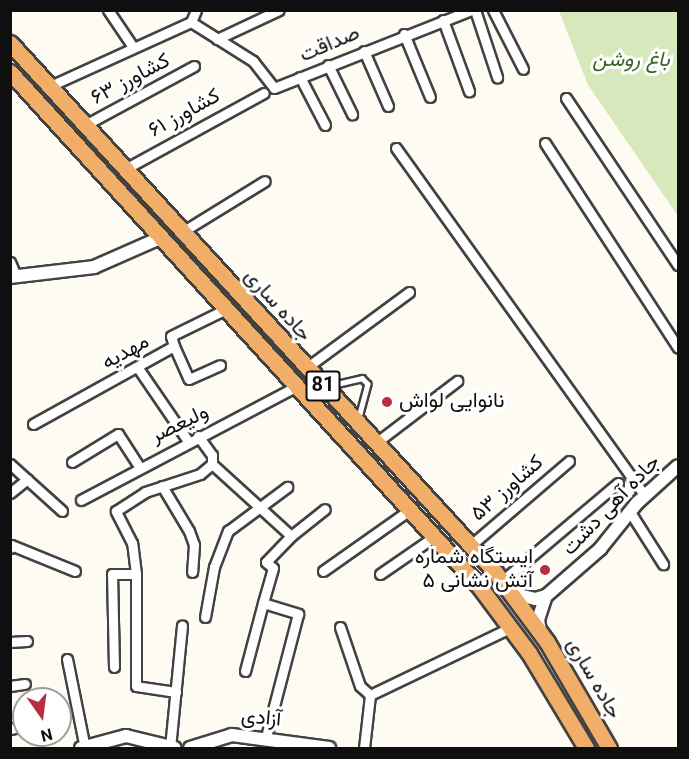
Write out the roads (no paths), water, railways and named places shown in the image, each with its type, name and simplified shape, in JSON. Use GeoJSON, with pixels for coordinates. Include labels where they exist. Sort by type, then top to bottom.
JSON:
{"type":"FeatureCollection","features":[{"type":"Feature","properties":{"kind":"highway","name":"جاده ساری"},"geometry":{"type":"LineString","coordinates":[[10,43],[306,368],[377,442],[507,587],[540,633],[609,748]]}},
{"type":"Feature","properties":{"kind":"highway","name":"جاده ساری"},"geometry":{"type":"LineString","coordinates":[[10,72],[435,536],[512,627],[586,748]]}},
{"type":"Feature","properties":{"kind":"street"},"geometry":{"type":"LineString","coordinates":[[108,10],[133,47]]}},
{"type":"Feature","properties":{"kind":"street"},"geometry":{"type":"LineString","coordinates":[[50,86],[191,22],[196,10]]}},
{"type":"Feature","properties":{"kind":"street"},"geometry":{"type":"LineString","coordinates":[[191,22],[217,39],[263,14],[279,10]]}},
{"type":"Feature","properties":{"kind":"street"},"geometry":{"type":"LineString","coordinates":[[473,10],[497,77]]}},
{"type":"Feature","properties":{"kind":"street","name":"صداقت"},"geometry":{"type":"LineString","coordinates":[[217,39],[253,61],[274,88],[404,34],[473,10]]}},
{"type":"Feature","properties":{"kind":"street"},"geometry":{"type":"LineString","coordinates":[[493,10],[523,69]]}},
{"type":"Feature","properties":{"kind":"street"},"geometry":{"type":"LineString","coordinates":[[443,20],[469,91]]}},
{"type":"Feature","properties":{"kind":"street"},"geometry":{"type":"LineString","coordinates":[[404,34],[430,97]]}},
{"type":"Feature","properties":{"kind":"street"},"geometry":{"type":"LineString","coordinates":[[364,51],[388,106]]}},
{"type":"Feature","properties":{"kind":"street"},"geometry":{"type":"LineString","coordinates":[[328,65],[352,114]]}},
{"type":"Feature","properties":{"kind":"street","name":"کشاورز ۶۳"},"geometry":{"type":"LineString","coordinates":[[85,125],[194,66]]}},
{"type":"Feature","properties":{"kind":"street"},"geometry":{"type":"LineString","coordinates":[[300,77],[325,125]]}},
{"type":"Feature","properties":{"kind":"street","name":"کشاورز ۶۱"},"geometry":{"type":"LineString","coordinates":[[125,169],[264,93]]}},
{"type":"Feature","properties":{"kind":"street"},"geometry":{"type":"LineString","coordinates":[[566,98],[678,265]]}},
{"type":"Feature","properties":{"kind":"street"},"geometry":{"type":"LineString","coordinates":[[544,143],[678,348]]}},
{"type":"Feature","properties":{"kind":"street"},"geometry":{"type":"LineString","coordinates":[[396,148],[645,496]]}},
{"type":"Feature","properties":{"kind":"street"},"geometry":{"type":"LineString","coordinates":[[182,232],[265,181]]}},
{"type":"Feature","properties":{"kind":"street"},"geometry":{"type":"LineString","coordinates":[[10,262],[13,276],[94,267],[162,237]]}},
{"type":"Feature","properties":{"kind":"street"},"geometry":{"type":"LineString","coordinates":[[306,368],[409,292]]}},
{"type":"Feature","properties":{"kind":"street","name":"مهدیه"},"geometry":{"type":"LineString","coordinates":[[33,424],[138,368],[174,346],[171,336],[226,309]]}},
{"type":"Feature","properties":{"kind":"street"},"geometry":{"type":"LineString","coordinates":[[174,346],[189,379],[220,365]]}},
{"type":"Feature","properties":{"kind":"street"},"geometry":{"type":"LineString","coordinates":[[138,368],[188,441]]}},
{"type":"Feature","properties":{"kind":"street"},"geometry":{"type":"LineString","coordinates":[[377,442],[457,381]]}},
{"type":"Feature","properties":{"kind":"street","name":"ولیعصر"},"geometry":{"type":"LineString","coordinates":[[81,500],[138,466],[297,386]]}},
{"type":"Feature","properties":{"kind":"street"},"geometry":{"type":"LineString","coordinates":[[72,462],[118,434],[138,466]]}},
{"type":"Feature","properties":{"kind":"street"},"geometry":{"type":"LineString","coordinates":[[198,436],[212,455],[212,464],[291,536]]}},
{"type":"Feature","properties":{"kind":"street","name":"کشاورز ۵۳"},"geometry":{"type":"LineString","coordinates":[[471,545],[569,461]]}},
{"type":"Feature","properties":{"kind":"street"},"geometry":{"type":"LineString","coordinates":[[10,464],[62,511]]}},
{"type":"Feature","properties":{"kind":"street"},"geometry":{"type":"LineString","coordinates":[[176,692],[136,686],[136,574],[132,543],[116,511],[145,492],[200,474],[212,464]]}},
{"type":"Feature","properties":{"kind":"street","name":"جاده آهی دشت"},"geometry":{"type":"LineString","coordinates":[[546,596],[600,549],[645,496],[678,466]]}},
{"type":"Feature","properties":{"kind":"street"},"geometry":{"type":"LineString","coordinates":[[10,493],[27,479]]}},
{"type":"Feature","properties":{"kind":"street"},"geometry":{"type":"LineString","coordinates":[[546,596],[535,599],[507,587],[618,483]]}},
{"type":"Feature","properties":{"kind":"street"},"geometry":{"type":"LineString","coordinates":[[162,486],[189,531],[194,545],[192,572]]}},
{"type":"Feature","properties":{"kind":"street"},"geometry":{"type":"LineString","coordinates":[[205,617],[214,567],[228,531],[287,487]]}},
{"type":"Feature","properties":{"kind":"street"},"geometry":{"type":"LineString","coordinates":[[245,671],[273,568],[266,562],[291,536],[325,509]]}},
{"type":"Feature","properties":{"kind":"street"},"geometry":{"type":"LineString","coordinates":[[323,571],[411,509]]}},
{"type":"Feature","properties":{"kind":"street"},"geometry":{"type":"LineString","coordinates":[[630,512],[663,564]]}},
{"type":"Feature","properties":{"kind":"street"},"geometry":{"type":"LineString","coordinates":[[380,574],[435,536]]}},
{"type":"Feature","properties":{"kind":"street"},"geometry":{"type":"LineString","coordinates":[[10,548],[11,545],[75,571]]}},
{"type":"Feature","properties":{"kind":"street"},"geometry":{"type":"LineString","coordinates":[[114,667],[112,574],[136,574]]}},
{"type":"Feature","properties":{"kind":"street"},"geometry":{"type":"LineString","coordinates":[[540,633],[538,620],[546,596]]}},
{"type":"Feature","properties":{"kind":"street"},"geometry":{"type":"LineString","coordinates":[[263,603],[298,614],[266,737]]}},
{"type":"Feature","properties":{"kind":"street"},"geometry":{"type":"LineString","coordinates":[[67,659],[84,748],[126,736],[172,748],[182,626]]}},
{"type":"Feature","properties":{"kind":"street"},"geometry":{"type":"LineString","coordinates":[[340,627],[360,686],[370,695]]}},
{"type":"Feature","properties":{"kind":"street"},"geometry":{"type":"LineString","coordinates":[[370,695],[512,627]]}},
{"type":"Feature","properties":{"kind":"street"},"geometry":{"type":"LineString","coordinates":[[10,642],[27,640]]}},
{"type":"Feature","properties":{"kind":"street"},"geometry":{"type":"LineString","coordinates":[[10,686],[25,684]]}},
{"type":"Feature","properties":{"kind":"street"},"geometry":{"type":"LineString","coordinates":[[364,748],[370,695]]}},
{"type":"Feature","properties":{"kind":"street","name":"آزادی"},"geometry":{"type":"LineString","coordinates":[[198,748],[232,735],[266,737],[280,744],[329,748]]}},
{"type":"Feature","properties":{"kind":"lane"},"geometry":{"type":"LineString","coordinates":[[323,386],[362,378],[368,384],[358,423]]}},
{"type":"Feature","properties":{"kind":"place","name":"نانوایی لواش"},"geometry":{"type":"Point","coordinates":[387,402]}},
{"type":"Feature","properties":{"kind":"place","name":"ایستگاه شماره ۵ آتش نشانی"},"geometry":{"type":"Point","coordinates":[545,570]}},
{"type":"Feature","properties":{"kind":"park label","name":"باغ روشن"},"geometry":{"type":"Point","coordinates":[631,61]}}]}
